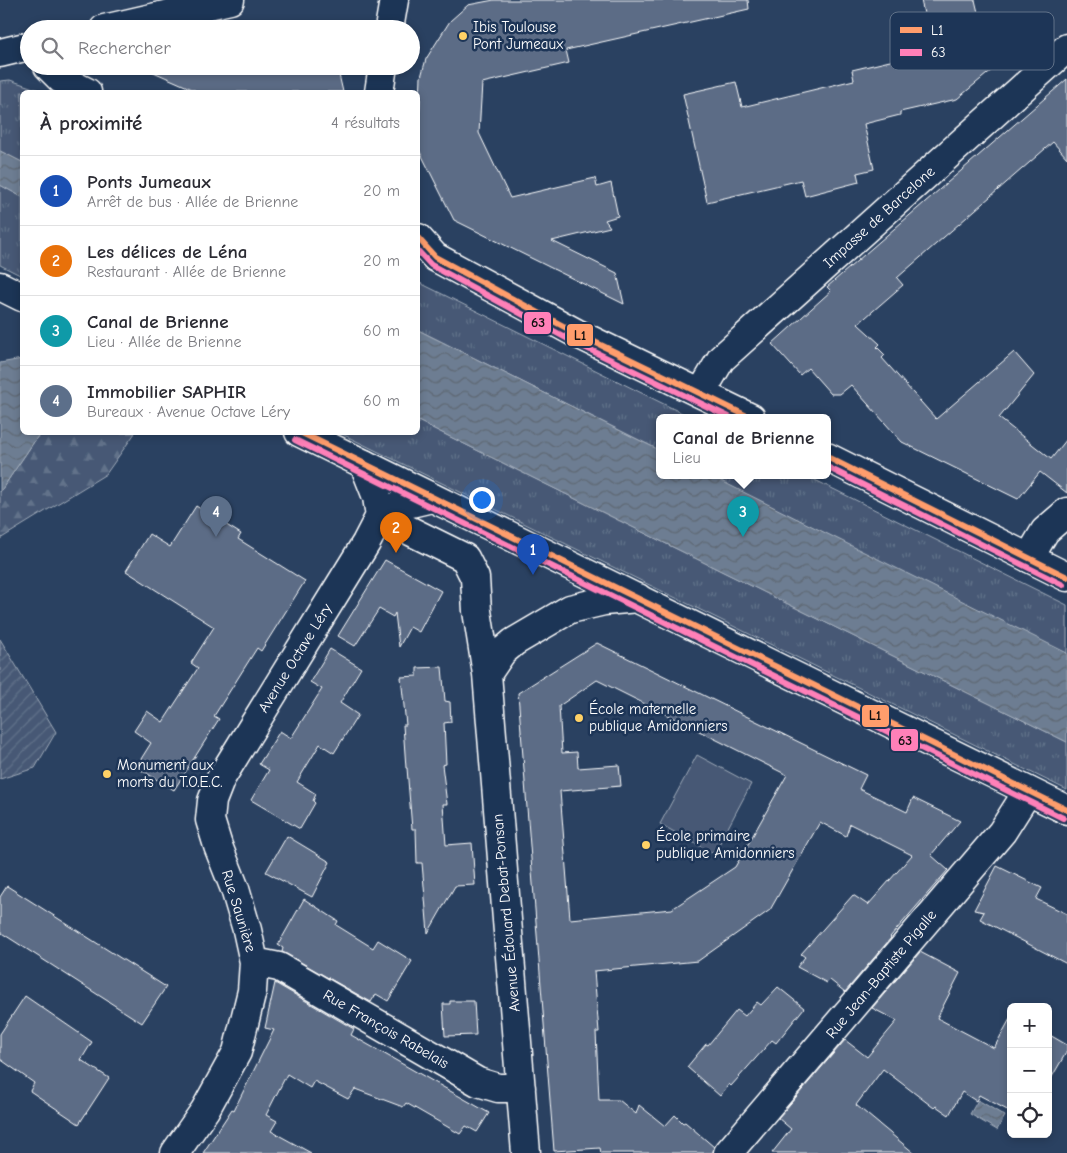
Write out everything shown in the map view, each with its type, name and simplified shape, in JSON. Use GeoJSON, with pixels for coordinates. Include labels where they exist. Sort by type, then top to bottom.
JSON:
{"type":"FeatureCollection","features":[{"type":"Feature","properties":{"kind":"street"},"geometry":{"type":"LineString","coordinates":[[143,20],[230,0]]}},
{"type":"Feature","properties":{"kind":"street"},"geometry":{"type":"LineString","coordinates":[[391,20],[394,0]]}},
{"type":"Feature","properties":{"kind":"street"},"geometry":{"type":"LineString","coordinates":[[0,53],[20,48]]}},
{"type":"Feature","properties":{"kind":"street","name":"Impasse de Barcelone"},"geometry":{"type":"LineString","coordinates":[[1054,60],[1067,48]]}},
{"type":"Feature","properties":{"kind":"street","name":"Impasse de Barcelone"},"geometry":{"type":"LineString","coordinates":[[702,393],[721,359],[1043,70]]}},
{"type":"Feature","properties":{"kind":"street"},"geometry":{"type":"LineString","coordinates":[[57,75],[83,90]]}},
{"type":"Feature","properties":{"kind":"street"},"geometry":{"type":"LineString","coordinates":[[379,90],[382,75]]}},
{"type":"Feature","properties":{"kind":"street"},"geometry":{"type":"LineString","coordinates":[[420,240],[440,260],[576,333],[743,414]]}},
{"type":"Feature","properties":{"kind":"street"},"geometry":{"type":"LineString","coordinates":[[0,286],[20,296]]}},
{"type":"Feature","properties":{"kind":"street"},"geometry":{"type":"LineString","coordinates":[[305,435],[1067,810]]}},
{"type":"Feature","properties":{"kind":"street"},"geometry":{"type":"LineString","coordinates":[[831,459],[1067,578]]}},
{"type":"Feature","properties":{"kind":"street"},"geometry":{"type":"LineString","coordinates":[[364,464],[377,497],[380,516],[398,506],[432,498]]}},
{"type":"Feature","properties":{"kind":"street"},"geometry":{"type":"LineString","coordinates":[[1029,558],[1045,532],[1067,512]]}},
{"type":"Feature","properties":{"kind":"street","name":"Avenue Édouard Debat-Ponsan"},"geometry":{"type":"LineString","coordinates":[[380,516],[465,558],[475,578],[477,611],[487,674],[526,1153]]}},
{"type":"Feature","properties":{"kind":"street","name":"Avenue Octave Léry"},"geometry":{"type":"LineString","coordinates":[[212,801],[221,778],[366,543],[380,516]]}},
{"type":"Feature","properties":{"kind":"street"},"geometry":{"type":"LineString","coordinates":[[487,674],[502,652],[514,642],[570,609],[604,601],[638,598]]}},
{"type":"Feature","properties":{"kind":"street","name":"Rue Jean-Baptiste Pigalle"},"geometry":{"type":"LineString","coordinates":[[728,1153],[1002,832],[1028,791]]}},
{"type":"Feature","properties":{"kind":"street","name":"Rue Saunière"},"geometry":{"type":"LineString","coordinates":[[176,1153],[205,1110],[237,1052],[252,992],[254,962],[235,889],[210,820],[212,801]]}},
{"type":"Feature","properties":{"kind":"street","name":"Rue François Rabelais"},"geometry":{"type":"LineString","coordinates":[[254,962],[279,967],[478,1082],[498,1088],[520,1088]]}},
{"type":"Feature","properties":{"kind":"green space"},"geometry":{"type":"Polygon","coordinates":[[[10,80],[39,90],[20,90],[20,161],[0,151],[0,81],[10,80]]]}},
{"type":"Feature","properties":{"kind":"green space"},"geometry":{"type":"Polygon","coordinates":[[[0,185],[20,196],[20,275],[0,265],[0,185]]]}},
{"type":"Feature","properties":{"kind":"green space"},"geometry":{"type":"Polygon","coordinates":[[[420,283],[684,414],[656,414],[656,449],[420,331],[420,283]]]}},
{"type":"Feature","properties":{"kind":"green space"},"geometry":{"type":"Polygon","coordinates":[[[420,422],[1067,742],[1067,790],[344,435],[420,435],[420,422]]]}},
{"type":"Feature","properties":{"kind":"green space"},"geometry":{"type":"Polygon","coordinates":[[[39,435],[134,435],[106,474],[0,539],[0,492],[39,435]]]}},
{"type":"Feature","properties":{"kind":"green space"},"geometry":{"type":"Polygon","coordinates":[[[716,479],[813,479],[1067,605],[1067,654],[716,479]]]}},
{"type":"Feature","properties":{"kind":"green space"},"geometry":{"type":"Polygon","coordinates":[[[0,639],[56,732],[35,768],[0,779],[0,639]]]}},
{"type":"Feature","properties":{"kind":"green space"},"geometry":{"type":"Polygon","coordinates":[[[697,755],[751,784],[714,854],[660,824],[697,755]]]}},
{"type":"Feature","properties":{"kind":"water"},"geometry":{"type":"Polygon","coordinates":[[[0,151],[20,161],[20,196],[0,185],[0,151]]]}},
{"type":"Feature","properties":{"kind":"water"},"geometry":{"type":"Polygon","coordinates":[[[420,331],[656,449],[656,479],[717,479],[1067,653],[1067,742],[420,422],[420,331]]]}},
{"type":"Feature","properties":{"kind":"water"},"geometry":{"type":"Polygon","coordinates":[[[20,359],[20,435],[39,435],[0,492],[0,363],[20,359]]]}},
{"type":"Feature","properties":{"kind":"water"},"geometry":{"type":"Polygon","coordinates":[[[978,1100],[1005,1116],[997,1130],[970,1114],[978,1100]]]}},
{"type":"Feature","properties":{"kind":"building"},"geometry":{"type":"Polygon","coordinates":[[[494,0],[748,0],[749,9],[566,50],[569,63],[482,83],[479,133],[510,198],[595,178],[597,187],[611,183],[618,216],[605,220],[610,227],[552,241],[617,273],[624,304],[454,220],[420,152],[421,77],[426,59],[450,21],[468,5],[494,0]]]}},
{"type":"Feature","properties":{"kind":"building"},"geometry":{"type":"Polygon","coordinates":[[[921,0],[975,0],[978,12],[924,12],[921,0]]]}},
{"type":"Feature","properties":{"kind":"building"},"geometry":{"type":"Polygon","coordinates":[[[890,61],[890,70],[992,70],[957,99],[900,112],[900,115],[864,124],[874,169],[857,173],[859,182],[805,196],[801,180],[707,202],[683,94],[736,82],[742,107],[854,80],[852,70],[890,61]]]}},
{"type":"Feature","properties":{"kind":"building"},"geometry":{"type":"Polygon","coordinates":[[[160,75],[339,75],[343,90],[194,90],[160,75]]]}},
{"type":"Feature","properties":{"kind":"building"},"geometry":{"type":"Polygon","coordinates":[[[1067,79],[1067,158],[1053,142],[897,278],[903,285],[858,324],[880,344],[877,347],[885,355],[882,358],[936,419],[1014,352],[1034,375],[999,418],[1051,459],[1067,439],[1067,493],[1040,472],[1018,499],[902,442],[851,385],[840,394],[831,394],[808,368],[800,375],[772,344],[831,291],[827,287],[1067,79]]]}},
{"type":"Feature","properties":{"kind":"building"},"geometry":{"type":"Polygon","coordinates":[[[196,506],[241,534],[238,539],[305,581],[261,651],[257,648],[214,716],[219,719],[174,790],[136,767],[151,743],[134,731],[147,711],[163,722],[198,668],[191,663],[214,627],[126,571],[149,534],[170,547],[196,506]]]}},
{"type":"Feature","properties":{"kind":"building"},"geometry":{"type":"Polygon","coordinates":[[[385,560],[441,591],[419,632],[410,627],[399,647],[395,613],[393,617],[379,609],[355,646],[338,636],[385,560]]]}},
{"type":"Feature","properties":{"kind":"building"},"geometry":{"type":"Polygon","coordinates":[[[597,643],[866,775],[859,789],[907,812],[913,798],[960,821],[931,855],[948,870],[845,992],[830,980],[827,983],[797,967],[805,957],[801,954],[853,895],[868,905],[912,855],[850,824],[846,836],[820,822],[770,910],[698,961],[594,971],[599,1032],[596,1032],[599,1100],[619,1100],[636,1114],[639,1105],[665,1126],[675,1115],[714,1147],[713,1153],[601,1153],[600,1148],[554,1151],[518,693],[597,643]],[[597,680],[559,706],[562,753],[577,752],[578,768],[619,765],[621,786],[560,791],[570,919],[672,909],[735,867],[787,775],[597,680]]]}},
{"type":"Feature","properties":{"kind":"building"},"geometry":{"type":"Polygon","coordinates":[[[330,649],[361,668],[340,703],[358,715],[334,753],[320,744],[297,782],[316,794],[313,801],[315,803],[300,829],[251,800],[269,770],[259,764],[280,731],[291,738],[322,689],[310,682],[330,649]]]}},
{"type":"Feature","properties":{"kind":"building"},"geometry":{"type":"Polygon","coordinates":[[[442,667],[445,701],[450,702],[451,722],[444,723],[446,764],[442,765],[447,804],[443,804],[446,845],[472,843],[475,885],[455,886],[428,933],[422,863],[417,863],[416,829],[412,829],[406,768],[403,725],[406,725],[401,677],[417,676],[417,668],[442,667]]]}},
{"type":"Feature","properties":{"kind":"building"},"geometry":{"type":"Polygon","coordinates":[[[287,836],[330,862],[312,897],[266,872],[287,836]]]}},
{"type":"Feature","properties":{"kind":"building"},"geometry":{"type":"Polygon","coordinates":[[[997,866],[1042,888],[1036,899],[1067,914],[1067,964],[980,919],[984,912],[974,910],[997,866]]]}},
{"type":"Feature","properties":{"kind":"building"},"geometry":{"type":"Polygon","coordinates":[[[7,886],[166,987],[142,1023],[0,932],[0,897],[7,886]]]}},
{"type":"Feature","properties":{"kind":"building"},"geometry":{"type":"Polygon","coordinates":[[[304,899],[338,921],[336,925],[373,948],[378,940],[412,961],[388,1001],[376,994],[371,1002],[282,952],[283,948],[278,945],[304,899]]]}},
{"type":"Feature","properties":{"kind":"building"},"geometry":{"type":"Polygon","coordinates":[[[920,952],[960,973],[937,1018],[994,1048],[1007,1024],[1007,1110],[979,1095],[976,1101],[962,1092],[949,1115],[936,1106],[934,1108],[883,1069],[856,1105],[914,1153],[772,1153],[791,1129],[778,1118],[845,1040],[867,1057],[897,1021],[872,1008],[920,952]]]}},
{"type":"Feature","properties":{"kind":"building"},"geometry":{"type":"Polygon","coordinates":[[[275,983],[354,1029],[351,1035],[489,1113],[477,1132],[466,1126],[460,1134],[406,1103],[403,1107],[355,1089],[348,1099],[314,1081],[310,1088],[287,1074],[266,1115],[277,1121],[271,1131],[311,1153],[203,1153],[232,1109],[234,1110],[274,1030],[265,1028],[275,983]]]}},
{"type":"Feature","properties":{"kind":"building"},"geometry":{"type":"Polygon","coordinates":[[[778,987],[804,1008],[776,1043],[772,1040],[731,1086],[729,1084],[720,1096],[687,1067],[737,1010],[745,1016],[757,1002],[761,1005],[778,987]]]}},
{"type":"Feature","properties":{"kind":"building"},"geometry":{"type":"Polygon","coordinates":[[[25,996],[92,1042],[81,1060],[109,1078],[79,1124],[30,1091],[34,1083],[0,1059],[0,1034],[25,996]]]}},
{"type":"Feature","properties":{"kind":"building"},"geometry":{"type":"Polygon","coordinates":[[[450,1001],[474,1001],[476,1035],[445,1036],[443,1004],[450,1004],[450,1001]]]}},
{"type":"Feature","properties":{"kind":"building"},"geometry":{"type":"Polygon","coordinates":[[[1052,1036],[1067,1045],[1067,1051],[1052,1077],[1052,1036]]]}},
{"type":"Feature","properties":{"kind":"transit line","name":"L1"},"geometry":{"type":"LineString","coordinates":[[420,240],[435,257],[576,333],[743,414]]}},
{"type":"Feature","properties":{"kind":"transit line","name":"63"},"geometry":{"type":"LineString","coordinates":[[420,253],[431,265],[572,341],[723,414]]}},
{"type":"Feature","properties":{"kind":"transit line","name":"L1"},"geometry":{"type":"LineString","coordinates":[[306,435],[1067,810]]}},
{"type":"Feature","properties":{"kind":"transit line","name":"63"},"geometry":{"type":"LineString","coordinates":[[295,440],[1063,818]]}},
{"type":"Feature","properties":{"kind":"transit line","name":"L1"},"geometry":{"type":"LineString","coordinates":[[831,459],[1067,577]]}},
{"type":"Feature","properties":{"kind":"transit line","name":"63"},"geometry":{"type":"LineString","coordinates":[[831,469],[1063,585]]}},
{"type":"Feature","properties":{"kind":"place","name":"Ibis Toulouse Pont Jumeaux"},"geometry":{"type":"Point","coordinates":[463,36]}},
{"type":"Feature","properties":{"kind":"place","name":"Immobilier SAPHIR"},"geometry":{"type":"Point","coordinates":[216,537]}},
{"type":"Feature","properties":{"kind":"place","name":"Canal de Brienne"},"geometry":{"type":"Point","coordinates":[743,537]}},
{"type":"Feature","properties":{"kind":"place","name":"Les délices de Léna"},"geometry":{"type":"Point","coordinates":[396,553]}},
{"type":"Feature","properties":{"kind":"place","name":"Ponts Jumeaux"},"geometry":{"type":"Point","coordinates":[533,575]}},
{"type":"Feature","properties":{"kind":"place","name":"École maternelle publique Amidonniers"},"geometry":{"type":"Point","coordinates":[579,718]}},
{"type":"Feature","properties":{"kind":"place","name":"Monument aux morts du T.O.E.C."},"geometry":{"type":"Point","coordinates":[107,774]}},
{"type":"Feature","properties":{"kind":"place","name":"École primaire publique Amidonniers"},"geometry":{"type":"Point","coordinates":[646,845]}}]}
